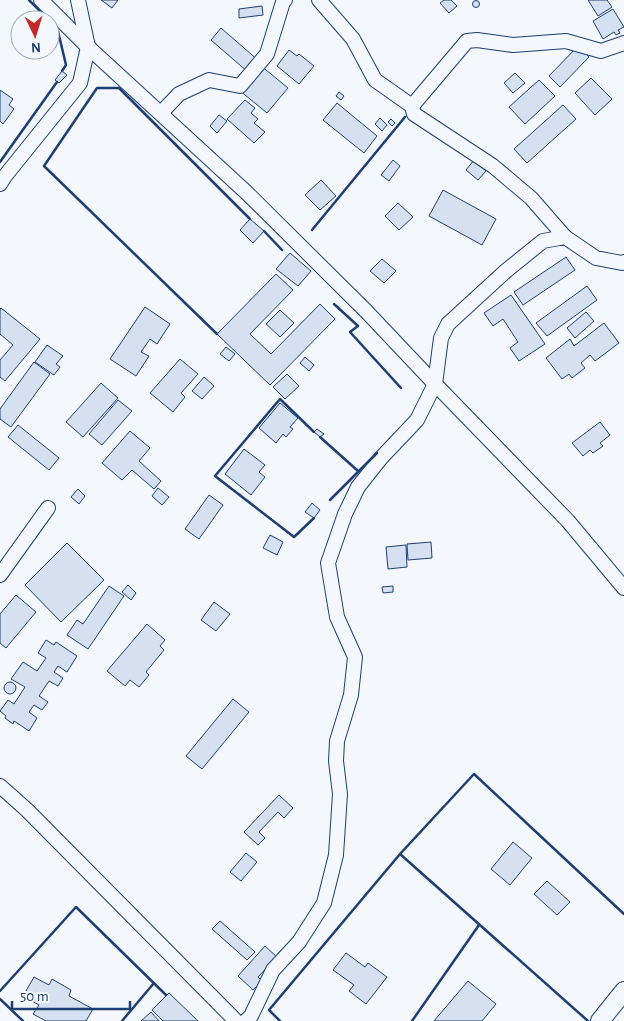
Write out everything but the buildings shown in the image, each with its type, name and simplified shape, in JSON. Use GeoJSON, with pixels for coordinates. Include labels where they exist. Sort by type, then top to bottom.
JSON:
{"type":"FeatureCollection","features":[{"type":"Feature","properties":{"kind":"street"},"geometry":{"type":"LineString","coordinates":[[41,0],[88,47],[247,194],[359,304],[568,521],[624,588]]}},
{"type":"Feature","properties":{"kind":"street"},"geometry":{"type":"LineString","coordinates":[[0,184],[80,83],[88,47],[78,0]]}},
{"type":"Feature","properties":{"kind":"street"},"geometry":{"type":"LineString","coordinates":[[161,113],[179,94],[209,80],[240,86],[267,54],[285,0]]}},
{"type":"Feature","properties":{"kind":"street"},"geometry":{"type":"LineString","coordinates":[[319,0],[353,39],[375,80],[412,106],[414,114],[493,166],[531,198],[565,237],[596,258],[624,262]]}},
{"type":"Feature","properties":{"kind":"street"},"geometry":{"type":"LineString","coordinates":[[412,106],[467,41],[477,40],[514,46],[566,41],[601,51],[624,43]]}},
{"type":"Feature","properties":{"kind":"street"},"geometry":{"type":"LineString","coordinates":[[246,1021],[251,1016],[273,970],[299,942],[324,903],[336,855],[340,794],[336,761],[337,741],[351,695],[355,657],[337,617],[328,563],[345,514],[358,487],[381,458],[417,420],[435,384],[441,338],[448,324],[507,270],[543,241],[565,237]]}},
{"type":"Feature","properties":{"kind":"street"},"geometry":{"type":"LineString","coordinates":[[0,575],[48,508]]}},
{"type":"Feature","properties":{"kind":"street"},"geometry":{"type":"LineString","coordinates":[[0,786],[27,810],[236,1021]]}},
{"type":"Feature","properties":{"kind":"street"},"geometry":{"type":"LineString","coordinates":[[600,1021],[624,991]]}},
{"type":"Feature","properties":{"kind":"wall"},"geometry":{"type":"LineString","coordinates":[[29,0],[39,10]]}},
{"type":"Feature","properties":{"kind":"wall"},"geometry":{"type":"LineString","coordinates":[[60,40],[66,65],[62,71]]}},
{"type":"Feature","properties":{"kind":"wall"},"geometry":{"type":"LineString","coordinates":[[0,162],[57,82]]}},
{"type":"Feature","properties":{"kind":"wall"},"geometry":{"type":"LineString","coordinates":[[217,334],[44,166],[97,88],[119,88],[250,219]]}},
{"type":"Feature","properties":{"kind":"wall"},"geometry":{"type":"LineString","coordinates":[[312,230],[405,117]]}},
{"type":"Feature","properties":{"kind":"wall"},"geometry":{"type":"LineString","coordinates":[[264,231],[282,250]]}},
{"type":"Feature","properties":{"kind":"wall"},"geometry":{"type":"LineString","coordinates":[[334,304],[358,326],[350,332],[401,388]]}},
{"type":"Feature","properties":{"kind":"wall"},"geometry":{"type":"LineString","coordinates":[[314,432],[280,399],[215,476],[294,537],[314,518]]}},
{"type":"Feature","properties":{"kind":"wall"},"geometry":{"type":"LineString","coordinates":[[320,437],[358,471]]}},
{"type":"Feature","properties":{"kind":"wall"},"geometry":{"type":"LineString","coordinates":[[330,500],[377,453]]}},
{"type":"Feature","properties":{"kind":"wall"},"geometry":{"type":"LineString","coordinates":[[588,1021],[400,854],[474,774],[624,914]]}},
{"type":"Feature","properties":{"kind":"wall"},"geometry":{"type":"LineString","coordinates":[[280,1021],[269,1010],[400,854]]}},
{"type":"Feature","properties":{"kind":"wall"},"geometry":{"type":"LineString","coordinates":[[0,991],[76,907],[166,995]]}},
{"type":"Feature","properties":{"kind":"wall"},"geometry":{"type":"LineString","coordinates":[[412,1021],[479,925]]}},
{"type":"Feature","properties":{"kind":"wall"},"geometry":{"type":"LineString","coordinates":[[122,1021],[154,983]]}},
{"type":"Feature","properties":{"kind":"wall"},"geometry":{"type":"LineString","coordinates":[[0,999],[23,1021]]}}]}
